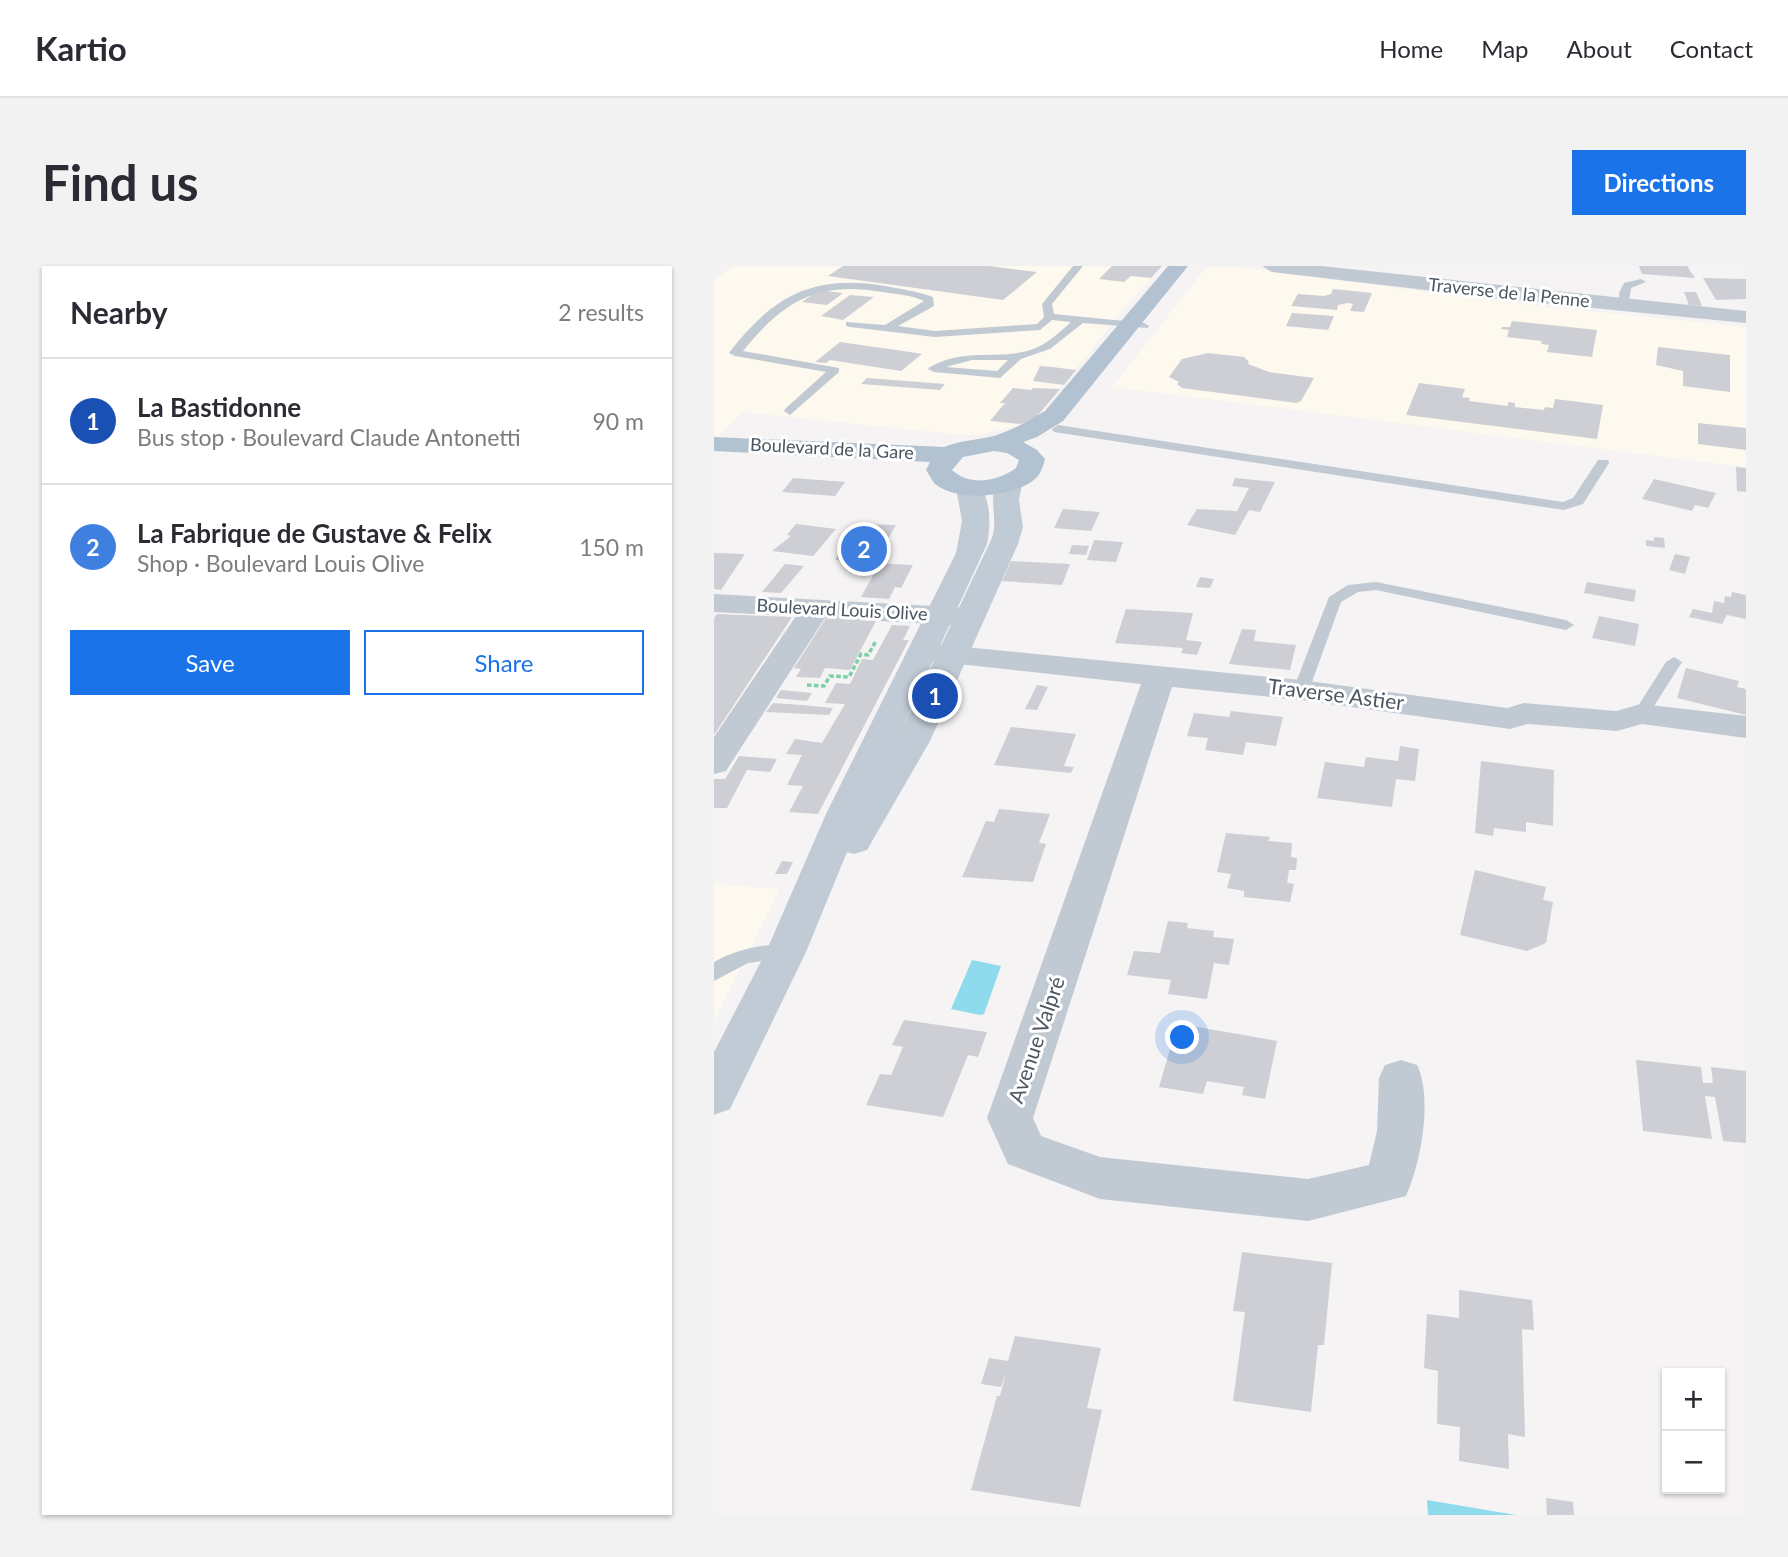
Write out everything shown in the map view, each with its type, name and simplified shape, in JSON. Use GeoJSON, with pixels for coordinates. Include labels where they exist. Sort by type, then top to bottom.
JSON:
{"type":"FeatureCollection","features":[{"type":"Feature","properties":{"kind":"main road"},"geometry":{"type":"LineString","coordinates":[[1027,453],[1058,429],[1178,266]]}},
{"type":"Feature","properties":{"kind":"main road"},"geometry":{"type":"LineString","coordinates":[[1137,325],[1194,266]]}},
{"type":"Feature","properties":{"kind":"main road","name":"Boulevard de la Gare"},"geometry":{"type":"LineString","coordinates":[[714,444],[950,455],[962,449],[994,444],[1028,432],[1054,416],[1137,325]]}},
{"type":"Feature","properties":{"kind":"main road"},"geometry":{"type":"LineString","coordinates":[[950,455],[942,462],[939,470],[944,478],[969,488],[1009,484],[1020,479],[1032,466],[1032,459],[1027,453],[1013,446],[994,444]]}},
{"type":"Feature","properties":{"kind":"main road"},"geometry":{"type":"LineString","coordinates":[[714,1096],[794,935],[874,811],[914,740],[938,654],[956,617],[1006,536],[1009,523],[1003,501],[1009,484]]}},
{"type":"Feature","properties":{"kind":"main road"},"geometry":{"type":"LineString","coordinates":[[956,617],[976,531],[977,512],[969,488]]}},
{"type":"Feature","properties":{"kind":"street","name":"Traverse de la Penne"},"geometry":{"type":"LineString","coordinates":[[1272,266],[1345,271],[1746,317]]}},
{"type":"Feature","properties":{"kind":"street","name":"Boulevard Louis Olive"},"geometry":{"type":"LineString","coordinates":[[714,603],[956,617]]}},
{"type":"Feature","properties":{"kind":"street"},"geometry":{"type":"LineString","coordinates":[[714,763],[817,608]]}},
{"type":"Feature","properties":{"kind":"street","name":"Traverse Astier"},"geometry":{"type":"LineString","coordinates":[[938,654],[1301,690],[1510,719],[1524,713],[1617,721],[1641,714],[1746,727]]}},
{"type":"Feature","properties":{"kind":"street","name":"Avenue Valpré"},"geometry":{"type":"LineString","coordinates":[[1160,675],[1010,1118],[1024,1150],[1100,1178],[1308,1200],[1390,1181],[1400,1131],[1401,1078]]}},
{"type":"Feature","properties":{"kind":"lane"},"geometry":{"type":"LineString","coordinates":[[1049,317],[1047,304],[1078,266]]}},
{"type":"Feature","properties":{"kind":"lane"},"geometry":{"type":"LineString","coordinates":[[1624,305],[1623,293],[1627,286],[1641,282]]}},
{"type":"Feature","properties":{"kind":"lane"},"geometry":{"type":"LineString","coordinates":[[790,411],[835,370],[735,353],[754,330],[809,290],[824,286],[844,284],[919,295],[929,299],[930,304],[887,328]]}},
{"type":"Feature","properties":{"kind":"lane"},"geometry":{"type":"LineString","coordinates":[[1049,317],[1137,325]]}},
{"type":"Feature","properties":{"kind":"lane"},"geometry":{"type":"LineString","coordinates":[[849,324],[935,334],[1040,327],[1049,317]]}},
{"type":"Feature","properties":{"kind":"lane"},"geometry":{"type":"LineString","coordinates":[[1017,356],[1000,375],[934,369],[946,360],[1017,356],[1042,349],[1081,320]]}},
{"type":"Feature","properties":{"kind":"lane"},"geometry":{"type":"LineString","coordinates":[[1058,429],[1564,506],[1578,501],[1603,463]]}},
{"type":"Feature","properties":{"kind":"lane"},"geometry":{"type":"LineString","coordinates":[[1301,690],[1334,600],[1343,592],[1360,586],[1376,586],[1566,625]]}},
{"type":"Feature","properties":{"kind":"lane"},"geometry":{"type":"LineString","coordinates":[[1641,714],[1674,662]]}},
{"type":"Feature","properties":{"kind":"lane"},"geometry":{"type":"LineString","coordinates":[[714,973],[726,964],[794,935]]}},
{"type":"Feature","properties":{"kind":"path"},"geometry":{"type":"LineString","coordinates":[[768,682],[824,686],[830,676],[849,677],[861,654],[868,655],[892,612]]}},
{"type":"Feature","properties":{"kind":"shaded area"},"geometry":{"type":"Polygon","coordinates":[[[737,266],[1162,266],[1122,311],[1034,421],[980,435],[960,435],[744,412],[714,439],[714,280],[737,266]]]}},
{"type":"Feature","properties":{"kind":"shaded area"},"geometry":{"type":"Polygon","coordinates":[[[1213,267],[1235,267],[1519,304],[1746,327],[1746,467],[1112,387],[1204,270],[1213,267]]]}},
{"type":"Feature","properties":{"kind":"shaded area"},"geometry":{"type":"Polygon","coordinates":[[[714,884],[780,889],[714,1020],[714,884]]]}},
{"type":"Feature","properties":{"kind":"water"},"geometry":{"type":"Polygon","coordinates":[[[972,960],[1001,966],[984,1014],[980,1015],[951,1009],[972,960]]]}},
{"type":"Feature","properties":{"kind":"water"},"geometry":{"type":"Polygon","coordinates":[[[1427,1500],[1516,1515],[1428,1515],[1427,1500]]]}},
{"type":"Feature","properties":{"kind":"building"},"geometry":{"type":"Polygon","coordinates":[[[843,266],[989,266],[1037,272],[1003,300],[828,276],[843,266]]]}},
{"type":"Feature","properties":{"kind":"building"},"geometry":{"type":"Polygon","coordinates":[[[1112,266],[1162,266],[1151,278],[1131,276],[1124,282],[1099,279],[1112,266]]]}},
{"type":"Feature","properties":{"kind":"building"},"geometry":{"type":"Polygon","coordinates":[[[1639,266],[1687,266],[1695,278],[1642,274],[1639,266]]]}},
{"type":"Feature","properties":{"kind":"building"},"geometry":{"type":"Polygon","coordinates":[[[1703,278],[1746,279],[1746,299],[1716,300],[1703,278]]]}},
{"type":"Feature","properties":{"kind":"building"},"geometry":{"type":"Polygon","coordinates":[[[1333,289],[1372,293],[1364,312],[1350,311],[1353,304],[1347,303],[1338,305],[1337,310],[1291,306],[1298,294],[1324,296],[1331,294],[1333,289]]]}},
{"type":"Feature","properties":{"kind":"building"},"geometry":{"type":"Polygon","coordinates":[[[818,290],[843,293],[827,305],[802,302],[818,290]]]}},
{"type":"Feature","properties":{"kind":"building"},"geometry":{"type":"Polygon","coordinates":[[[1684,292],[1696,292],[1702,306],[1689,305],[1684,292]]]}},
{"type":"Feature","properties":{"kind":"building"},"geometry":{"type":"Polygon","coordinates":[[[850,295],[874,297],[843,320],[821,316],[850,295]]]}},
{"type":"Feature","properties":{"kind":"building"},"geometry":{"type":"Polygon","coordinates":[[[1292,313],[1334,316],[1328,330],[1286,326],[1292,313]]]}},
{"type":"Feature","properties":{"kind":"building"},"geometry":{"type":"Polygon","coordinates":[[[1512,321],[1597,330],[1592,357],[1547,352],[1549,345],[1541,344],[1542,341],[1507,337],[1509,330],[1501,329],[1510,327],[1512,321]]]}},
{"type":"Feature","properties":{"kind":"building"},"geometry":{"type":"Polygon","coordinates":[[[840,342],[922,354],[901,371],[830,360],[826,363],[815,362],[840,342]]]}},
{"type":"Feature","properties":{"kind":"building"},"geometry":{"type":"Polygon","coordinates":[[[1658,347],[1730,355],[1730,392],[1683,386],[1683,371],[1656,365],[1658,347]]]}},
{"type":"Feature","properties":{"kind":"building"},"geometry":{"type":"Polygon","coordinates":[[[1208,353],[1244,357],[1248,364],[1269,372],[1314,378],[1301,401],[1296,403],[1182,388],[1177,384],[1179,382],[1169,377],[1182,359],[1208,353]]]}},
{"type":"Feature","properties":{"kind":"building"},"geometry":{"type":"Polygon","coordinates":[[[1040,366],[1076,370],[1064,385],[1033,381],[1040,366]]]}},
{"type":"Feature","properties":{"kind":"building"},"geometry":{"type":"Polygon","coordinates":[[[867,378],[945,384],[940,390],[861,384],[867,378]]]}},
{"type":"Feature","properties":{"kind":"building"},"geometry":{"type":"Polygon","coordinates":[[[1419,383],[1465,389],[1462,397],[1470,398],[1469,401],[1508,406],[1508,402],[1515,403],[1515,407],[1544,410],[1545,407],[1553,408],[1555,399],[1603,405],[1597,439],[1406,415],[1419,383]]]}},
{"type":"Feature","properties":{"kind":"building"},"geometry":{"type":"Polygon","coordinates":[[[1013,388],[1060,389],[1034,420],[1020,424],[990,421],[1013,388]]]}},
{"type":"Feature","properties":{"kind":"building"},"geometry":{"type":"Polygon","coordinates":[[[1698,423],[1746,428],[1746,450],[1698,444],[1698,423]]]}},
{"type":"Feature","properties":{"kind":"building"},"geometry":{"type":"Polygon","coordinates":[[[1736,467],[1746,468],[1746,492],[1737,491],[1736,467]]]}},
{"type":"Feature","properties":{"kind":"building"},"geometry":{"type":"Polygon","coordinates":[[[793,478],[845,482],[835,496],[782,492],[793,478]]]}},
{"type":"Feature","properties":{"kind":"building"},"geometry":{"type":"Polygon","coordinates":[[[1235,478],[1275,482],[1260,512],[1249,510],[1235,535],[1187,525],[1197,509],[1237,511],[1249,488],[1232,486],[1235,478]]]}},
{"type":"Feature","properties":{"kind":"building"},"geometry":{"type":"Polygon","coordinates":[[[1654,479],[1716,493],[1708,508],[1695,505],[1692,511],[1642,499],[1654,479]]]}},
{"type":"Feature","properties":{"kind":"building"},"geometry":{"type":"Polygon","coordinates":[[[1063,509],[1100,512],[1091,531],[1054,528],[1063,509]]]}},
{"type":"Feature","properties":{"kind":"building"},"geometry":{"type":"Polygon","coordinates":[[[796,524],[836,529],[813,556],[772,551],[791,536],[787,535],[796,524]]]}},
{"type":"Feature","properties":{"kind":"building"},"geometry":{"type":"Polygon","coordinates":[[[862,524],[896,525],[874,563],[913,565],[901,588],[895,587],[889,599],[861,597],[876,570],[864,569],[868,562],[835,560],[851,532],[856,533],[862,524]]]}},
{"type":"Feature","properties":{"kind":"building"},"geometry":{"type":"Polygon","coordinates":[[[1654,537],[1664,538],[1665,548],[1646,546],[1646,540],[1654,541],[1654,537]]]}},
{"type":"Feature","properties":{"kind":"building"},"geometry":{"type":"Polygon","coordinates":[[[1094,540],[1123,542],[1116,562],[1087,560],[1094,540]]]}},
{"type":"Feature","properties":{"kind":"building"},"geometry":{"type":"Polygon","coordinates":[[[1072,545],[1089,546],[1086,555],[1069,554],[1072,545]]]}},
{"type":"Feature","properties":{"kind":"building"},"geometry":{"type":"Polygon","coordinates":[[[714,553],[745,554],[721,590],[714,589],[714,553]]]}},
{"type":"Feature","properties":{"kind":"building"},"geometry":{"type":"Polygon","coordinates":[[[1675,554],[1690,557],[1685,574],[1669,570],[1675,554]]]}},
{"type":"Feature","properties":{"kind":"building"},"geometry":{"type":"Polygon","coordinates":[[[1011,561],[1070,564],[1062,585],[1002,581],[1011,561]]]}},
{"type":"Feature","properties":{"kind":"building"},"geometry":{"type":"Polygon","coordinates":[[[785,564],[804,566],[781,593],[762,592],[785,564]]]}},
{"type":"Feature","properties":{"kind":"building"},"geometry":{"type":"Polygon","coordinates":[[[1200,577],[1214,579],[1210,588],[1196,587],[1200,577]]]}},
{"type":"Feature","properties":{"kind":"building"},"geometry":{"type":"Polygon","coordinates":[[[1587,582],[1636,590],[1634,602],[1584,593],[1587,582]]]}},
{"type":"Feature","properties":{"kind":"building"},"geometry":{"type":"Polygon","coordinates":[[[1732,592],[1746,595],[1746,619],[1727,615],[1722,624],[1689,617],[1693,609],[1712,613],[1714,601],[1724,603],[1725,596],[1731,597],[1732,592]]]}},
{"type":"Feature","properties":{"kind":"building"},"geometry":{"type":"Polygon","coordinates":[[[1126,609],[1193,613],[1186,640],[1202,642],[1197,655],[1181,653],[1183,648],[1115,643],[1126,609]]]}},
{"type":"Feature","properties":{"kind":"building"},"geometry":{"type":"Polygon","coordinates":[[[717,614],[792,617],[714,735],[714,618],[717,614]]]}},
{"type":"Feature","properties":{"kind":"building"},"geometry":{"type":"Polygon","coordinates":[[[1599,616],[1639,624],[1635,646],[1592,638],[1599,616]]]}},
{"type":"Feature","properties":{"kind":"building"},"geometry":{"type":"Polygon","coordinates":[[[826,618],[876,621],[850,670],[825,668],[820,678],[796,677],[801,669],[794,668],[826,618]]]}},
{"type":"Feature","properties":{"kind":"building"},"geometry":{"type":"Polygon","coordinates":[[[892,625],[910,626],[903,640],[909,640],[818,814],[789,812],[803,786],[787,785],[802,755],[786,754],[795,739],[822,743],[845,704],[825,703],[836,683],[850,684],[862,659],[873,660],[892,625]]]}},
{"type":"Feature","properties":{"kind":"building"},"geometry":{"type":"Polygon","coordinates":[[[1242,629],[1256,630],[1254,641],[1296,645],[1290,670],[1229,664],[1242,629]]]}},
{"type":"Feature","properties":{"kind":"building"},"geometry":{"type":"Polygon","coordinates":[[[1686,668],[1739,681],[1737,687],[1746,689],[1746,715],[1677,698],[1686,668]]]}},
{"type":"Feature","properties":{"kind":"building"},"geometry":{"type":"Polygon","coordinates":[[[1037,685],[1048,687],[1037,710],[1025,709],[1037,685]]]}},
{"type":"Feature","properties":{"kind":"building"},"geometry":{"type":"Polygon","coordinates":[[[781,690],[812,693],[807,701],[776,698],[781,690]]]}},
{"type":"Feature","properties":{"kind":"building"},"geometry":{"type":"Polygon","coordinates":[[[773,703],[833,708],[829,715],[766,712],[773,703]]]}},
{"type":"Feature","properties":{"kind":"building"},"geometry":{"type":"Polygon","coordinates":[[[1231,711],[1283,717],[1276,746],[1246,742],[1243,755],[1205,750],[1208,738],[1187,736],[1194,713],[1229,717],[1231,711]]]}},
{"type":"Feature","properties":{"kind":"building"},"geometry":{"type":"Polygon","coordinates":[[[1011,727],[1076,734],[1064,766],[1074,767],[1071,773],[994,765],[1011,727]]]}},
{"type":"Feature","properties":{"kind":"building"},"geometry":{"type":"Polygon","coordinates":[[[1400,746],[1419,749],[1415,781],[1396,779],[1392,807],[1317,798],[1325,762],[1364,767],[1366,757],[1398,761],[1400,746]]]}},
{"type":"Feature","properties":{"kind":"building"},"geometry":{"type":"Polygon","coordinates":[[[739,756],[777,759],[770,772],[747,770],[727,808],[714,808],[714,779],[725,779],[739,756]]]}},
{"type":"Feature","properties":{"kind":"building"},"geometry":{"type":"Polygon","coordinates":[[[1481,761],[1554,770],[1553,826],[1526,822],[1526,832],[1494,828],[1493,836],[1475,833],[1481,761]]]}},
{"type":"Feature","properties":{"kind":"building"},"geometry":{"type":"Polygon","coordinates":[[[999,809],[1050,814],[1039,843],[1046,844],[1033,882],[962,877],[986,821],[994,822],[999,809]]]}},
{"type":"Feature","properties":{"kind":"building"},"geometry":{"type":"Polygon","coordinates":[[[1226,833],[1270,837],[1268,841],[1292,843],[1291,857],[1297,858],[1296,870],[1289,870],[1287,883],[1294,884],[1290,902],[1244,897],[1244,891],[1227,888],[1231,874],[1217,872],[1226,833]]]}},
{"type":"Feature","properties":{"kind":"building"},"geometry":{"type":"Polygon","coordinates":[[[782,861],[793,862],[787,874],[775,874],[782,861]]]}},
{"type":"Feature","properties":{"kind":"building"},"geometry":{"type":"Polygon","coordinates":[[[1475,870],[1546,887],[1543,900],[1553,902],[1546,943],[1527,951],[1460,935],[1475,870]]]}},
{"type":"Feature","properties":{"kind":"building"},"geometry":{"type":"Polygon","coordinates":[[[1168,921],[1188,923],[1187,928],[1214,931],[1213,937],[1234,939],[1229,965],[1214,963],[1207,999],[1168,994],[1171,980],[1127,975],[1134,951],[1160,953],[1168,921]]]}},
{"type":"Feature","properties":{"kind":"building"},"geometry":{"type":"Polygon","coordinates":[[[904,1020],[987,1032],[978,1057],[968,1055],[943,1117],[866,1105],[880,1074],[891,1075],[903,1047],[892,1045],[904,1020]]]}},
{"type":"Feature","properties":{"kind":"building"},"geometry":{"type":"Polygon","coordinates":[[[1186,1025],[1277,1041],[1265,1099],[1242,1095],[1244,1087],[1207,1081],[1203,1094],[1159,1087],[1175,1032],[1184,1033],[1186,1025]]]}},
{"type":"Feature","properties":{"kind":"building"},"geometry":{"type":"Polygon","coordinates":[[[1636,1060],[1701,1067],[1703,1083],[1713,1083],[1711,1067],[1746,1071],[1746,1143],[1723,1141],[1715,1097],[1705,1096],[1712,1139],[1643,1131],[1636,1060]]]}},
{"type":"Feature","properties":{"kind":"building"},"geometry":{"type":"Polygon","coordinates":[[[1242,1252],[1332,1263],[1324,1345],[1318,1345],[1311,1412],[1233,1401],[1245,1312],[1233,1311],[1242,1252]]]}},
{"type":"Feature","properties":{"kind":"building"},"geometry":{"type":"Polygon","coordinates":[[[1459,1290],[1532,1300],[1534,1330],[1522,1329],[1525,1437],[1508,1434],[1509,1469],[1459,1461],[1460,1427],[1437,1424],[1438,1371],[1424,1368],[1427,1314],[1459,1318],[1459,1290]]]}},
{"type":"Feature","properties":{"kind":"building"},"geometry":{"type":"Polygon","coordinates":[[[1015,1336],[1101,1348],[1087,1408],[1102,1410],[1080,1507],[971,1490],[1006,1373],[1001,1387],[981,1384],[989,1358],[1008,1361],[1015,1336]]]}},
{"type":"Feature","properties":{"kind":"building"},"geometry":{"type":"Polygon","coordinates":[[[1546,1498],[1573,1502],[1574,1515],[1547,1515],[1546,1498]]]}},
{"type":"Feature","properties":{"kind":"place","name":"La Fabrique de Gustave & Felix"},"geometry":{"type":"Point","coordinates":[864,549]}},
{"type":"Feature","properties":{"kind":"place","name":"La Bastidonne"},"geometry":{"type":"Point","coordinates":[935,696]}}]}
